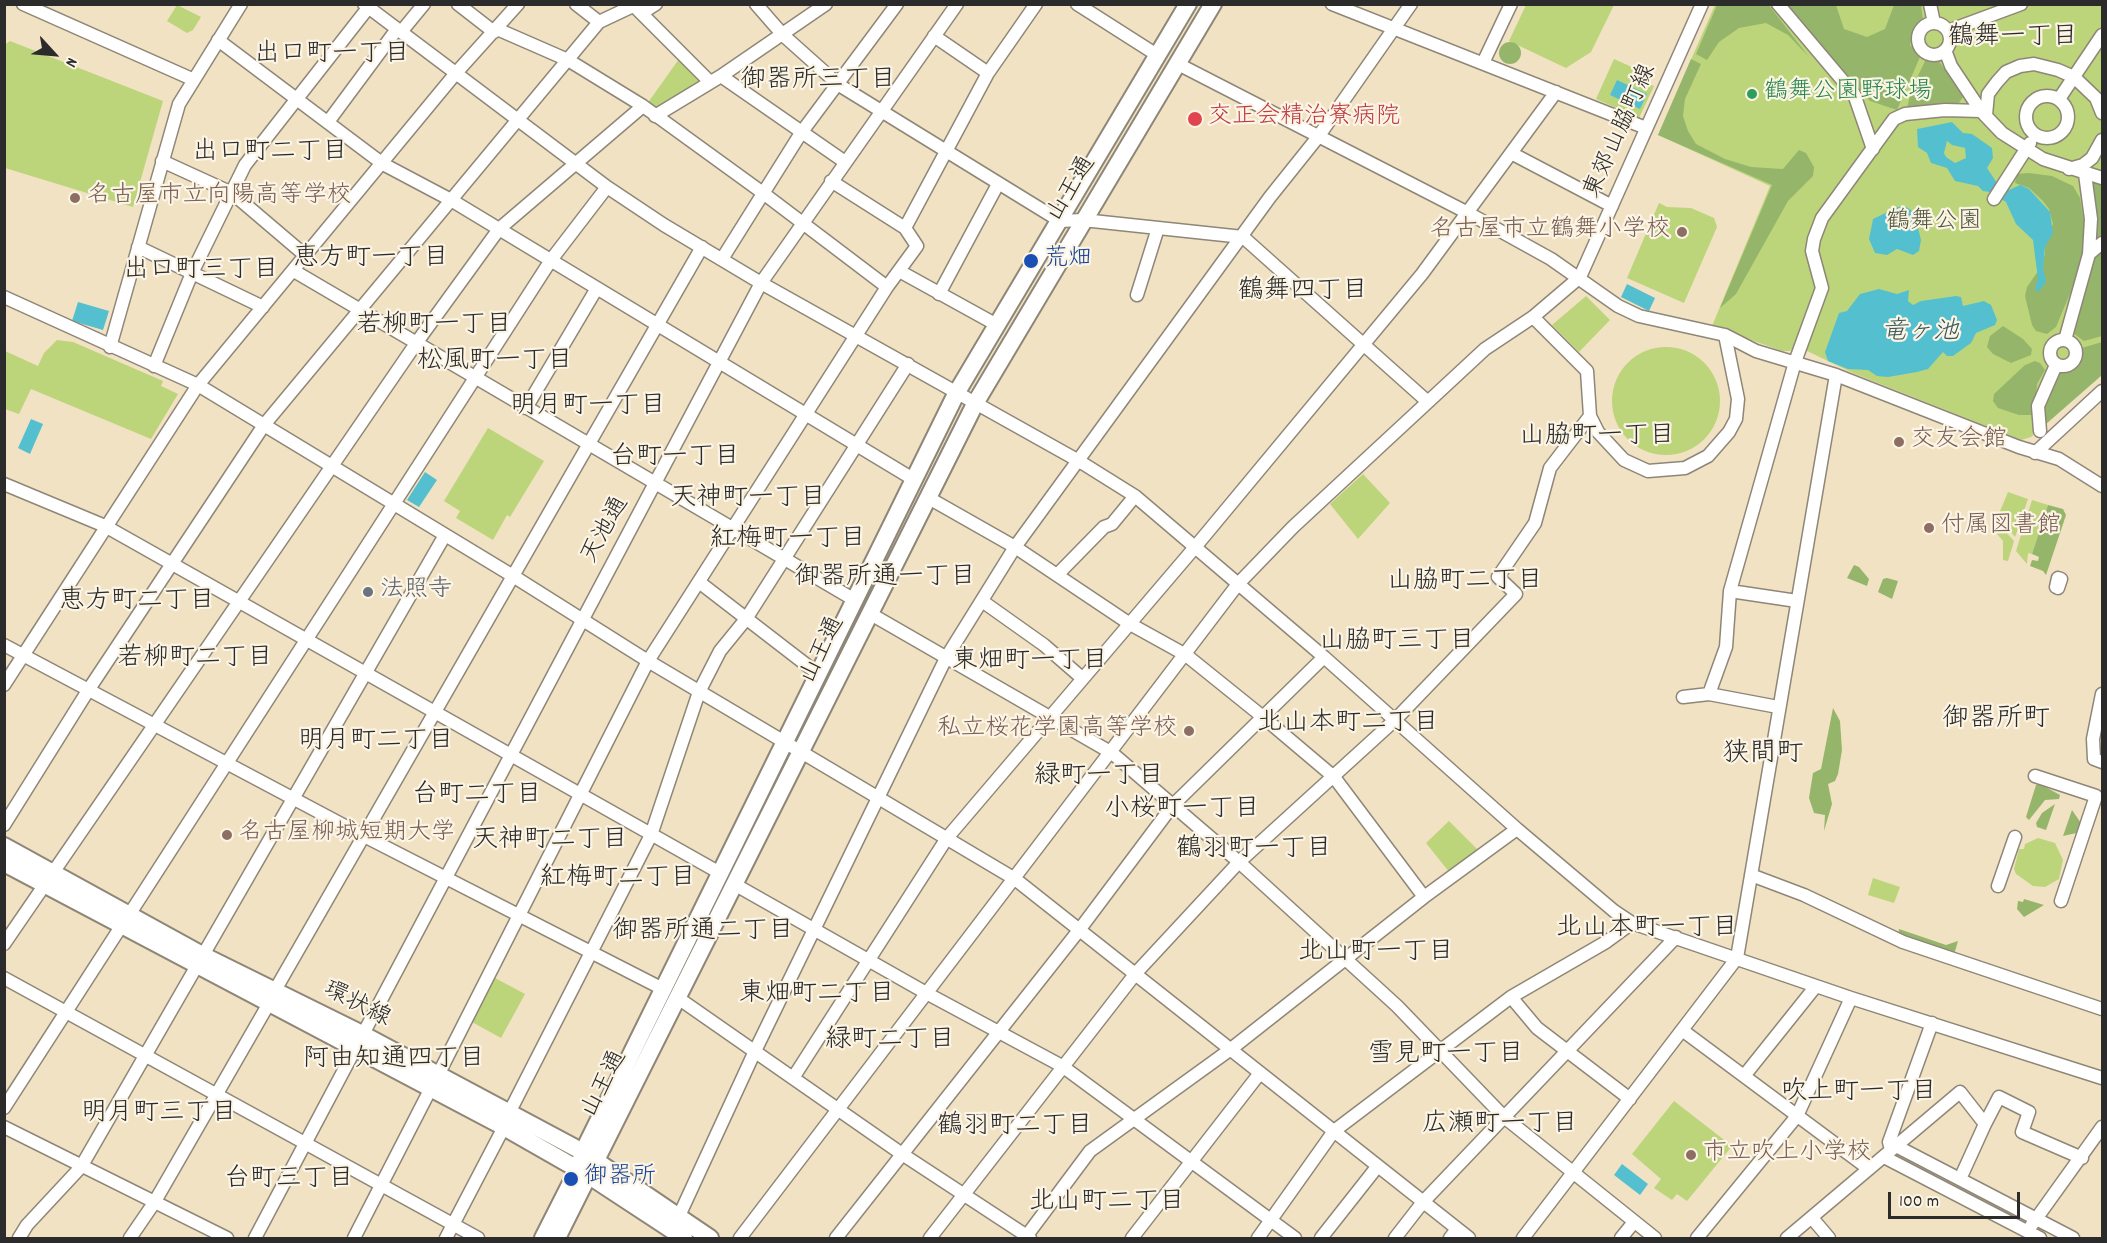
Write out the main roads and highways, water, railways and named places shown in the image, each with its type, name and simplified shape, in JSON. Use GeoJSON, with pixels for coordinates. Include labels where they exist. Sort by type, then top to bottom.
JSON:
{"type":"FeatureCollection","features":[{"type":"Feature","properties":{"kind":"main road","name":"山王通"},"geometry":{"type":"LineString","coordinates":[[557,1239],[586,1164],[663,989],[957,392],[1188,4]]}},
{"type":"Feature","properties":{"kind":"main road","name":"山王通"},"geometry":{"type":"LineString","coordinates":[[543,1239],[678,998],[976,402],[1213,4]]}},
{"type":"Feature","properties":{"kind":"main road","name":"環状線"},"geometry":{"type":"LineString","coordinates":[[4,846],[49,880]]}},
{"type":"Feature","properties":{"kind":"main road","name":"環状線"},"geometry":{"type":"LineString","coordinates":[[4,863],[49,880],[271,998],[359,1041],[679,1216],[710,1239]]}},
{"type":"Feature","properties":{"kind":"main road","name":"環状線"},"geometry":{"type":"LineString","coordinates":[[586,1164],[684,1239]]}},
{"type":"Feature","properties":{"kind":"water"},"geometry":{"type":"Polygon","coordinates":[[[1617,80],[1647,94],[1640,109],[1610,95],[1617,80]]]}},
{"type":"Feature","properties":{"kind":"water"},"geometry":{"type":"Polygon","coordinates":[[[1952,122],[1963,133],[1972,134],[1992,148],[1993,158],[1987,168],[1997,183],[2009,190],[2020,185],[2029,189],[2050,212],[2053,233],[2045,247],[2043,268],[2046,282],[2038,292],[2035,289],[2038,279],[2033,240],[2016,224],[2006,202],[1990,192],[1983,191],[1978,186],[1955,181],[1947,168],[1931,163],[1927,153],[1918,147],[1917,129],[1952,122]],[[1947,141],[1944,153],[1946,157],[1955,163],[1966,158],[1965,148],[1952,145],[1947,141]]]}},
{"type":"Feature","properties":{"kind":"water"},"geometry":{"type":"Polygon","coordinates":[[[1905,206],[1912,211],[1917,224],[1921,240],[1919,251],[1913,255],[1897,249],[1887,255],[1875,253],[1869,239],[1873,219],[1905,206]]]}},
{"type":"Feature","properties":{"kind":"water"},"geometry":{"type":"Polygon","coordinates":[[[1627,284],[1655,298],[1649,311],[1621,297],[1627,284]]]}},
{"type":"Feature","properties":{"kind":"water","name":"竜ヶ池"},"geometry":{"type":"Polygon","coordinates":[[[1879,289],[1897,294],[1909,290],[1908,301],[1913,305],[1921,301],[1956,296],[1961,297],[1963,306],[1984,301],[1991,305],[1997,320],[1995,325],[1976,333],[1971,343],[1953,356],[1947,356],[1943,352],[1928,369],[1917,372],[1888,377],[1877,376],[1868,370],[1848,369],[1828,361],[1825,352],[1839,313],[1847,311],[1860,294],[1879,289]]]}},
{"type":"Feature","properties":{"kind":"water"},"geometry":{"type":"Polygon","coordinates":[[[78,302],[109,311],[103,330],[72,321],[78,302]]]}},
{"type":"Feature","properties":{"kind":"water"},"geometry":{"type":"Polygon","coordinates":[[[31,419],[43,424],[30,454],[18,448],[31,419]]]}},
{"type":"Feature","properties":{"kind":"water"},"geometry":{"type":"Polygon","coordinates":[[[425,472],[437,480],[419,507],[407,500],[425,472]]]}},
{"type":"Feature","properties":{"kind":"water"},"geometry":{"type":"Polygon","coordinates":[[[1622,1164],[1648,1184],[1640,1195],[1614,1175],[1622,1164]]]}},
{"type":"Feature","properties":{"kind":"place","name":"鶴舞公園野球場"},"geometry":{"type":"Point","coordinates":[1752,94]}},
{"type":"Feature","properties":{"kind":"place","name":"交正会精治寮病院"},"geometry":{"type":"Point","coordinates":[1195,119]}},
{"type":"Feature","properties":{"kind":"place","name":"名古屋市立向陽高等学校"},"geometry":{"type":"Point","coordinates":[75,198]}},
{"type":"Feature","properties":{"kind":"place","name":"名古屋市立鶴舞小学校"},"geometry":{"type":"Point","coordinates":[1682,232]}},
{"type":"Feature","properties":{"kind":"place","name":"荒畑"},"geometry":{"type":"Point","coordinates":[1031,261]}},
{"type":"Feature","properties":{"kind":"place","name":"交友会館"},"geometry":{"type":"Point","coordinates":[1899,442]}},
{"type":"Feature","properties":{"kind":"place","name":"付属図書館"},"geometry":{"type":"Point","coordinates":[1929,528]}},
{"type":"Feature","properties":{"kind":"place","name":"法照寺"},"geometry":{"type":"Point","coordinates":[368,592]}},
{"type":"Feature","properties":{"kind":"place","name":"私立桜花学園高等学校"},"geometry":{"type":"Point","coordinates":[1189,731]}},
{"type":"Feature","properties":{"kind":"place","name":"名古屋柳城短期大学"},"geometry":{"type":"Point","coordinates":[227,835]}},
{"type":"Feature","properties":{"kind":"place","name":"市立吹上小学校"},"geometry":{"type":"Point","coordinates":[1691,1155]}},
{"type":"Feature","properties":{"kind":"place","name":"御器所"},"geometry":{"type":"Point","coordinates":[571,1179]}},
{"type":"Feature","properties":{"kind":"district","name":"鶴舞一丁目"},"geometry":{"type":"Point","coordinates":[2013,39]}},
{"type":"Feature","properties":{"kind":"district","name":"出口町一丁目"},"geometry":{"type":"Point","coordinates":[332,56]}},
{"type":"Feature","properties":{"kind":"district","name":"御器所三丁目"},"geometry":{"type":"Point","coordinates":[818,82]}},
{"type":"Feature","properties":{"kind":"district","name":"出口町二丁目"},"geometry":{"type":"Point","coordinates":[270,154]}},
{"type":"Feature","properties":{"kind":"district","name":"恵方町一丁目"},"geometry":{"type":"Point","coordinates":[371,260]}},
{"type":"Feature","properties":{"kind":"district","name":"出口町三丁目"},"geometry":{"type":"Point","coordinates":[201,272]}},
{"type":"Feature","properties":{"kind":"district","name":"鶴舞四丁目"},"geometry":{"type":"Point","coordinates":[1303,293]}},
{"type":"Feature","properties":{"kind":"district","name":"若柳町一丁目"},"geometry":{"type":"Point","coordinates":[434,327]}},
{"type":"Feature","properties":{"kind":"district","name":"松風町一丁目"},"geometry":{"type":"Point","coordinates":[495,363]}},
{"type":"Feature","properties":{"kind":"district","name":"明月町一丁目"},"geometry":{"type":"Point","coordinates":[588,408]}},
{"type":"Feature","properties":{"kind":"district","name":"山脇町一丁目"},"geometry":{"type":"Point","coordinates":[1597,438]}},
{"type":"Feature","properties":{"kind":"district","name":"台町一丁目"},"geometry":{"type":"Point","coordinates":[675,459]}},
{"type":"Feature","properties":{"kind":"district","name":"天神町一丁目"},"geometry":{"type":"Point","coordinates":[748,500]}},
{"type":"Feature","properties":{"kind":"district","name":"紅梅町一丁目"},"geometry":{"type":"Point","coordinates":[788,541]}},
{"type":"Feature","properties":{"kind":"district","name":"御器所通一丁目"},"geometry":{"type":"Point","coordinates":[885,579]}},
{"type":"Feature","properties":{"kind":"district","name":"山脇町二丁目"},"geometry":{"type":"Point","coordinates":[1465,583]}},
{"type":"Feature","properties":{"kind":"district","name":"恵方町二丁目"},"geometry":{"type":"Point","coordinates":[137,603]}},
{"type":"Feature","properties":{"kind":"district","name":"山脇町三丁目"},"geometry":{"type":"Point","coordinates":[1397,643]}},
{"type":"Feature","properties":{"kind":"district","name":"若柳町二丁目"},"geometry":{"type":"Point","coordinates":[195,660]}},
{"type":"Feature","properties":{"kind":"district","name":"東畑町一丁目"},"geometry":{"type":"Point","coordinates":[1030,663]}},
{"type":"Feature","properties":{"kind":"district","name":"御器所町"},"geometry":{"type":"Point","coordinates":[1996,721]}},
{"type":"Feature","properties":{"kind":"district","name":"北山本町二丁目"},"geometry":{"type":"Point","coordinates":[1348,725]}},
{"type":"Feature","properties":{"kind":"district","name":"明月町二丁目"},"geometry":{"type":"Point","coordinates":[376,743]}},
{"type":"Feature","properties":{"kind":"district","name":"狭間町"},"geometry":{"type":"Point","coordinates":[1763,756]}},
{"type":"Feature","properties":{"kind":"district","name":"緑町一丁目"},"geometry":{"type":"Point","coordinates":[1099,778]}},
{"type":"Feature","properties":{"kind":"district","name":"台町二丁目"},"geometry":{"type":"Point","coordinates":[477,797]}},
{"type":"Feature","properties":{"kind":"district","name":"小桜町一丁目"},"geometry":{"type":"Point","coordinates":[1182,811]}},
{"type":"Feature","properties":{"kind":"district","name":"天神町二丁目"},"geometry":{"type":"Point","coordinates":[550,842]}},
{"type":"Feature","properties":{"kind":"district","name":"鶴羽町一丁目"},"geometry":{"type":"Point","coordinates":[1254,851]}},
{"type":"Feature","properties":{"kind":"district","name":"紅梅町二丁目"},"geometry":{"type":"Point","coordinates":[618,880]}},
{"type":"Feature","properties":{"kind":"district","name":"北山本町一丁目"},"geometry":{"type":"Point","coordinates":[1647,930]}},
{"type":"Feature","properties":{"kind":"district","name":"御器所通二丁目"},"geometry":{"type":"Point","coordinates":[703,933]}},
{"type":"Feature","properties":{"kind":"district","name":"北山町一丁目"},"geometry":{"type":"Point","coordinates":[1376,954]}},
{"type":"Feature","properties":{"kind":"district","name":"東畑町二丁目"},"geometry":{"type":"Point","coordinates":[817,996]}},
{"type":"Feature","properties":{"kind":"district","name":"緑町二丁目"},"geometry":{"type":"Point","coordinates":[890,1042]}},
{"type":"Feature","properties":{"kind":"district","name":"雪見町一丁目"},"geometry":{"type":"Point","coordinates":[1446,1056]}},
{"type":"Feature","properties":{"kind":"district","name":"阿由知通四丁目"},"geometry":{"type":"Point","coordinates":[394,1061]}},
{"type":"Feature","properties":{"kind":"district","name":"吹上町一丁目"},"geometry":{"type":"Point","coordinates":[1859,1094]}},
{"type":"Feature","properties":{"kind":"district","name":"明月町三丁目"},"geometry":{"type":"Point","coordinates":[159,1115]}},
{"type":"Feature","properties":{"kind":"district","name":"広瀬町一丁目"},"geometry":{"type":"Point","coordinates":[1500,1126]}},
{"type":"Feature","properties":{"kind":"district","name":"鶴羽町二丁目"},"geometry":{"type":"Point","coordinates":[1015,1128]}},
{"type":"Feature","properties":{"kind":"district","name":"台町三丁目"},"geometry":{"type":"Point","coordinates":[289,1181]}},
{"type":"Feature","properties":{"kind":"district","name":"北山町二丁目"},"geometry":{"type":"Point","coordinates":[1107,1204]}},
{"type":"Feature","properties":{"kind":"park label","name":"鶴舞公園"},"geometry":{"type":"Point","coordinates":[1934,224]}}]}
